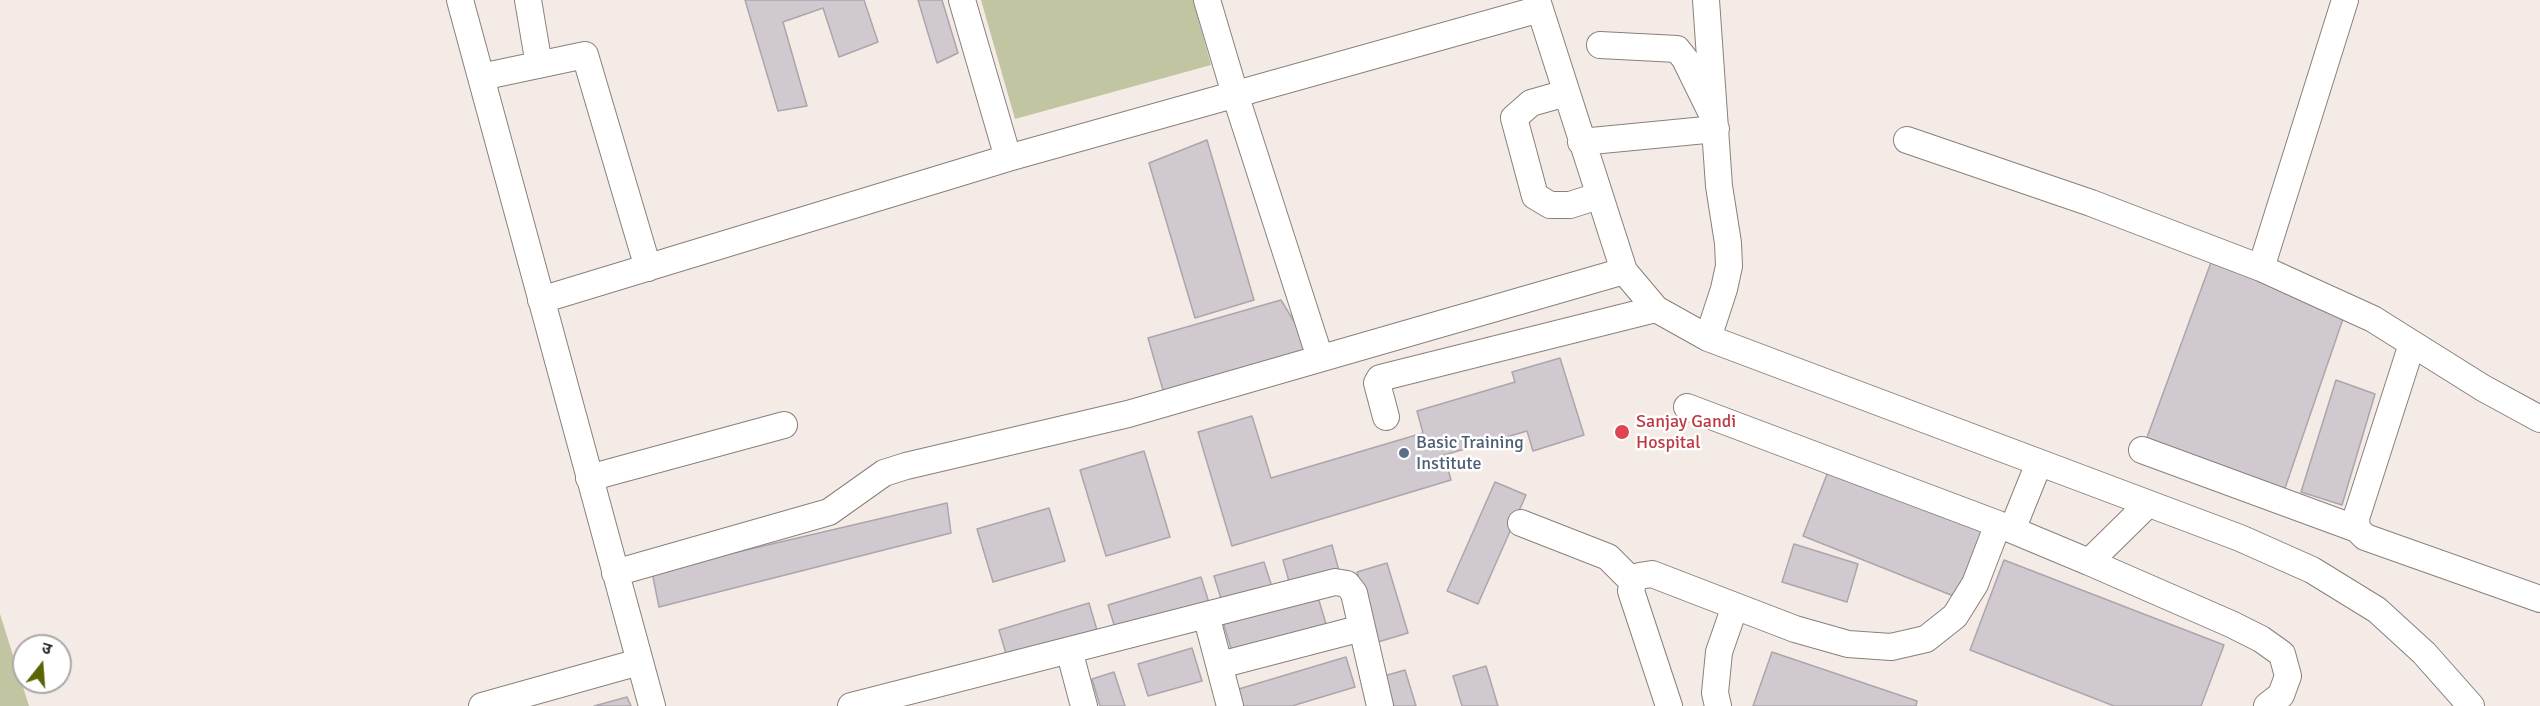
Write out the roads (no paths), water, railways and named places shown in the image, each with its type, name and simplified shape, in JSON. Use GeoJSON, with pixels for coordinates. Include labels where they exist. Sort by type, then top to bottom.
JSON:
{"type":"FeatureCollection","features":[{"type":"Feature","properties":{"kind":"street"},"geometry":{"type":"LineString","coordinates":[[460,0],[652,706]]}},
{"type":"Feature","properties":{"kind":"street"},"geometry":{"type":"LineString","coordinates":[[528,0],[539,65]]}},
{"type":"Feature","properties":{"kind":"street"},"geometry":{"type":"LineString","coordinates":[[962,0],[1008,158]]}},
{"type":"Feature","properties":{"kind":"street"},"geometry":{"type":"LineString","coordinates":[[1207,0],[1320,358]]}},
{"type":"Feature","properties":{"kind":"street"},"geometry":{"type":"LineString","coordinates":[[1706,0],[1719,186],[1728,243],[1729,266],[1708,338]]}},
{"type":"Feature","properties":{"kind":"street"},"geometry":{"type":"LineString","coordinates":[[2261,268],[2345,0]]}},
{"type":"Feature","properties":{"kind":"street"},"geometry":{"type":"LineString","coordinates":[[541,300],[1008,158],[1538,5],[1624,271],[1656,309],[1708,338],[2240,538],[2312,570],[2377,610],[2424,653],[2471,706]]}},
{"type":"Feature","properties":{"kind":"street"},"geometry":{"type":"LineString","coordinates":[[1600,45],[1677,49],[1685,59],[1716,125]]}},
{"type":"Feature","properties":{"kind":"street"},"geometry":{"type":"LineString","coordinates":[[481,77],[585,56],[648,268]]}},
{"type":"Feature","properties":{"kind":"street"},"geometry":{"type":"LineString","coordinates":[[1566,93],[1531,103],[1514,118],[1535,196],[1550,205],[1570,205],[1598,196]]}},
{"type":"Feature","properties":{"kind":"street"},"geometry":{"type":"LineString","coordinates":[[1581,142],[1716,125]]}},
{"type":"Feature","properties":{"kind":"street"},"geometry":{"type":"LineString","coordinates":[[1907,140],[2091,202],[2261,268],[2373,319],[2483,388],[2540,419]]}},
{"type":"Feature","properties":{"kind":"street"},"geometry":{"type":"LineString","coordinates":[[615,573],[830,512],[884,473],[906,466],[1128,414],[1624,271]]}},
{"type":"Feature","properties":{"kind":"street"},"geometry":{"type":"LineString","coordinates":[[1386,417],[1377,383],[1380,378],[1656,309]]}},
{"type":"Feature","properties":{"kind":"street"},"geometry":{"type":"LineString","coordinates":[[2357,529],[2356,518],[2412,344]]}},
{"type":"Feature","properties":{"kind":"street"},"geometry":{"type":"LineString","coordinates":[[1687,407],[2005,527],[2261,639],[2282,654],[2288,676],[2281,695],[2267,706]]}},
{"type":"Feature","properties":{"kind":"street"},"geometry":{"type":"LineString","coordinates":[[589,478],[784,425]]}},
{"type":"Feature","properties":{"kind":"street"},"geometry":{"type":"LineString","coordinates":[[2142,450],[2357,529],[2365,537],[2540,599]]}},
{"type":"Feature","properties":{"kind":"street"},"geometry":{"type":"LineString","coordinates":[[1670,706],[1631,591],[1633,582],[1639,576],[1652,574],[1795,628],[1848,644],[1891,647],[1926,639],[1955,616],[1975,584],[2039,463]]}},
{"type":"Feature","properties":{"kind":"street"},"geometry":{"type":"LineString","coordinates":[[2089,562],[2148,504]]}},
{"type":"Feature","properties":{"kind":"street"},"geometry":{"type":"LineString","coordinates":[[1521,523],[1608,557],[1633,582]]}},
{"type":"Feature","properties":{"kind":"street"},"geometry":{"type":"LineString","coordinates":[[850,706],[918,698],[1069,650],[1335,582],[1347,584],[1354,593],[1380,706]]}},
{"type":"Feature","properties":{"kind":"street"},"geometry":{"type":"LineString","coordinates":[[1718,706],[1715,693],[1719,652],[1735,606]]}},
{"type":"Feature","properties":{"kind":"street"},"geometry":{"type":"LineString","coordinates":[[1206,615],[1230,706]]}},
{"type":"Feature","properties":{"kind":"street"},"geometry":{"type":"LineString","coordinates":[[1220,664],[1362,628]]}},
{"type":"Feature","properties":{"kind":"street"},"geometry":{"type":"LineString","coordinates":[[1069,650],[1084,706]]}},
{"type":"Feature","properties":{"kind":"street"},"geometry":{"type":"LineString","coordinates":[[482,706],[639,662]]}},
{"type":"Feature","properties":{"kind":"place","name":"Sanjay Gandi Hospital"},"geometry":{"type":"Point","coordinates":[1622,432]}},
{"type":"Feature","properties":{"kind":"place","name":"Basic Training Institute"},"geometry":{"type":"Point","coordinates":[1404,453]}}]}
